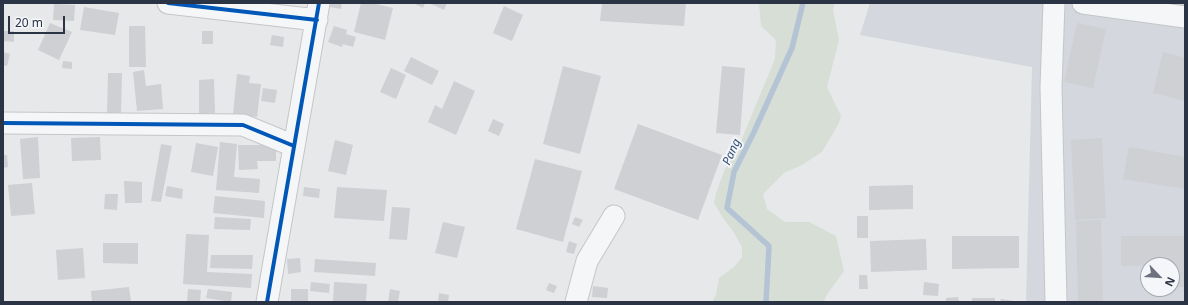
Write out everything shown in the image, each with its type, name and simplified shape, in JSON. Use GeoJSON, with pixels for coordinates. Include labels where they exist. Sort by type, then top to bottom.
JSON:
{"type":"FeatureCollection","features":[{"type":"Feature","properties":{"kind":"street"},"geometry":{"type":"LineString","coordinates":[[168,3],[318,11],[267,302]]}},
{"type":"Feature","properties":{"kind":"street"},"geometry":{"type":"LineString","coordinates":[[1054,3],[1051,87],[1056,302]]}},
{"type":"Feature","properties":{"kind":"street"},"geometry":{"type":"LineString","coordinates":[[1083,3],[1185,17]]}},
{"type":"Feature","properties":{"kind":"street"},"geometry":{"type":"LineString","coordinates":[[3,123],[243,126],[294,146]]}},
{"type":"Feature","properties":{"kind":"street"},"geometry":{"type":"LineString","coordinates":[[576,302],[587,261],[614,216]]}},
{"type":"Feature","properties":{"kind":"shaded area"},"geometry":{"type":"Polygon","coordinates":[[[759,3],[835,3],[833,10],[839,40],[827,87],[841,116],[839,123],[822,152],[802,165],[784,173],[763,194],[767,209],[785,222],[809,222],[836,236],[844,271],[826,296],[824,302],[712,302],[716,295],[719,278],[734,267],[742,257],[742,247],[714,203],[716,193],[725,169],[739,146],[775,59],[776,40],[761,26],[759,3]]]}},
{"type":"Feature","properties":{"kind":"shaded area"},"geometry":{"type":"Polygon","coordinates":[[[870,3],[1185,3],[1185,302],[1026,302],[1032,67],[860,35],[870,3]]]}},
{"type":"Feature","properties":{"kind":"building"},"geometry":{"type":"Polygon","coordinates":[[[326,3],[342,3],[341,9],[325,6],[326,3]]]}},
{"type":"Feature","properties":{"kind":"building"},"geometry":{"type":"Polygon","coordinates":[[[361,3],[372,3],[393,8],[385,40],[354,32],[361,3]]]}},
{"type":"Feature","properties":{"kind":"building"},"geometry":{"type":"Polygon","coordinates":[[[413,3],[425,3],[423,8],[413,3]]]}},
{"type":"Feature","properties":{"kind":"building"},"geometry":{"type":"Polygon","coordinates":[[[429,3],[447,3],[444,10],[429,3]]]}},
{"type":"Feature","properties":{"kind":"building"},"geometry":{"type":"Polygon","coordinates":[[[602,3],[686,3],[684,26],[600,21],[602,3]]]}},
{"type":"Feature","properties":{"kind":"building"},"geometry":{"type":"Polygon","coordinates":[[[54,4],[75,5],[74,21],[53,20],[54,4]]]}},
{"type":"Feature","properties":{"kind":"building"},"geometry":{"type":"Polygon","coordinates":[[[504,6],[523,15],[512,41],[493,33],[504,6]]]}},
{"type":"Feature","properties":{"kind":"building"},"geometry":{"type":"Polygon","coordinates":[[[84,7],[119,13],[115,35],[80,30],[84,7]]]}},
{"type":"Feature","properties":{"kind":"building"},"geometry":{"type":"Polygon","coordinates":[[[50,23],[72,32],[59,60],[38,50],[50,23]]]}},
{"type":"Feature","properties":{"kind":"building"},"geometry":{"type":"Polygon","coordinates":[[[1077,23],[1106,29],[1093,88],[1064,82],[1077,23]]]}},
{"type":"Feature","properties":{"kind":"building"},"geometry":{"type":"Polygon","coordinates":[[[129,26],[145,26],[146,67],[129,67],[129,26]]]}},
{"type":"Feature","properties":{"kind":"building"},"geometry":{"type":"Polygon","coordinates":[[[334,26],[347,30],[346,34],[356,37],[353,47],[343,44],[342,47],[328,42],[334,26]]]}},
{"type":"Feature","properties":{"kind":"building"},"geometry":{"type":"Polygon","coordinates":[[[3,31],[14,31],[14,42],[3,41],[3,31]]]}},
{"type":"Feature","properties":{"kind":"building"},"geometry":{"type":"Polygon","coordinates":[[[202,31],[213,31],[213,44],[202,44],[202,31]]]}},
{"type":"Feature","properties":{"kind":"building"},"geometry":{"type":"Polygon","coordinates":[[[272,35],[284,37],[283,47],[270,45],[272,35]]]}},
{"type":"Feature","properties":{"kind":"building"},"geometry":{"type":"Polygon","coordinates":[[[3,52],[10,54],[7,66],[3,65],[3,52]]]}},
{"type":"Feature","properties":{"kind":"building"},"geometry":{"type":"Polygon","coordinates":[[[1163,52],[1185,58],[1185,101],[1153,93],[1163,52]]]}},
{"type":"Feature","properties":{"kind":"building"},"geometry":{"type":"Polygon","coordinates":[[[411,57],[439,71],[432,85],[404,71],[411,57]]]}},
{"type":"Feature","properties":{"kind":"building"},"geometry":{"type":"Polygon","coordinates":[[[63,61],[72,62],[72,69],[62,68],[63,61]]]}},
{"type":"Feature","properties":{"kind":"building"},"geometry":{"type":"Polygon","coordinates":[[[563,66],[601,76],[580,154],[543,144],[563,66]]]}},
{"type":"Feature","properties":{"kind":"building"},"geometry":{"type":"Polygon","coordinates":[[[722,66],[745,68],[740,135],[716,133],[722,66]]]}},
{"type":"Feature","properties":{"kind":"building"},"geometry":{"type":"Polygon","coordinates":[[[391,68],[406,75],[396,99],[380,92],[391,68]]]}},
{"type":"Feature","properties":{"kind":"building"},"geometry":{"type":"Polygon","coordinates":[[[144,70],[146,86],[161,84],[163,109],[137,111],[133,72],[144,70]]]}},
{"type":"Feature","properties":{"kind":"building"},"geometry":{"type":"Polygon","coordinates":[[[108,73],[122,73],[121,113],[107,113],[108,73]]]}},
{"type":"Feature","properties":{"kind":"building"},"geometry":{"type":"Polygon","coordinates":[[[237,74],[250,76],[249,83],[261,84],[257,117],[233,114],[237,74]]]}},
{"type":"Feature","properties":{"kind":"building"},"geometry":{"type":"Polygon","coordinates":[[[214,79],[215,113],[199,114],[199,80],[214,79]]]}},
{"type":"Feature","properties":{"kind":"building"},"geometry":{"type":"Polygon","coordinates":[[[454,81],[475,91],[456,135],[428,122],[435,105],[442,109],[454,81]]]}},
{"type":"Feature","properties":{"kind":"building"},"geometry":{"type":"Polygon","coordinates":[[[263,88],[277,90],[275,103],[261,101],[263,88]]]}},
{"type":"Feature","properties":{"kind":"building"},"geometry":{"type":"Polygon","coordinates":[[[493,119],[504,124],[499,136],[488,131],[493,119]]]}},
{"type":"Feature","properties":{"kind":"building"},"geometry":{"type":"Polygon","coordinates":[[[638,124],[722,155],[698,220],[614,189],[638,124]]]}},
{"type":"Feature","properties":{"kind":"building"},"geometry":{"type":"Polygon","coordinates":[[[38,137],[40,178],[23,179],[20,139],[38,137]]]}},
{"type":"Feature","properties":{"kind":"building"},"geometry":{"type":"Polygon","coordinates":[[[100,137],[101,160],[72,161],[71,138],[100,137]]]}},
{"type":"Feature","properties":{"kind":"building"},"geometry":{"type":"Polygon","coordinates":[[[1102,138],[1106,218],[1075,220],[1071,140],[1102,138]]]}},
{"type":"Feature","properties":{"kind":"building"},"geometry":{"type":"Polygon","coordinates":[[[335,140],[353,145],[346,175],[328,171],[335,140]]]}},
{"type":"Feature","properties":{"kind":"building"},"geometry":{"type":"Polygon","coordinates":[[[220,142],[237,144],[234,177],[260,179],[259,193],[216,190],[220,142]]]}},
{"type":"Feature","properties":{"kind":"building"},"geometry":{"type":"Polygon","coordinates":[[[196,143],[218,147],[213,176],[191,172],[196,143]]]}},
{"type":"Feature","properties":{"kind":"building"},"geometry":{"type":"Polygon","coordinates":[[[161,144],[172,146],[161,202],[151,201],[161,144]]]}},
{"type":"Feature","properties":{"kind":"building"},"geometry":{"type":"Polygon","coordinates":[[[238,145],[276,145],[276,161],[257,161],[258,169],[239,170],[238,145]]]}},
{"type":"Feature","properties":{"kind":"building"},"geometry":{"type":"Polygon","coordinates":[[[1129,147],[1185,157],[1185,189],[1123,179],[1129,147]]]}},
{"type":"Feature","properties":{"kind":"building"},"geometry":{"type":"Polygon","coordinates":[[[3,155],[7,155],[8,167],[3,168],[3,155]]]}},
{"type":"Feature","properties":{"kind":"building"},"geometry":{"type":"Polygon","coordinates":[[[535,159],[582,171],[563,242],[516,229],[535,159]]]}},
{"type":"Feature","properties":{"kind":"building"},"geometry":{"type":"Polygon","coordinates":[[[124,181],[142,182],[142,203],[125,203],[124,181]]]}},
{"type":"Feature","properties":{"kind":"building"},"geometry":{"type":"Polygon","coordinates":[[[32,183],[35,214],[11,216],[8,185],[32,183]]]}},
{"type":"Feature","properties":{"kind":"building"},"geometry":{"type":"Polygon","coordinates":[[[913,185],[913,209],[869,210],[869,186],[913,185]]]}},
{"type":"Feature","properties":{"kind":"building"},"geometry":{"type":"Polygon","coordinates":[[[167,186],[183,189],[182,199],[165,196],[167,186]]]}},
{"type":"Feature","properties":{"kind":"building"},"geometry":{"type":"Polygon","coordinates":[[[304,187],[320,189],[319,198],[303,196],[304,187]]]}},
{"type":"Feature","properties":{"kind":"building"},"geometry":{"type":"Polygon","coordinates":[[[337,187],[387,190],[384,221],[334,218],[337,187]]]}},
{"type":"Feature","properties":{"kind":"building"},"geometry":{"type":"Polygon","coordinates":[[[105,194],[118,194],[117,210],[104,209],[105,194]]]}},
{"type":"Feature","properties":{"kind":"building"},"geometry":{"type":"Polygon","coordinates":[[[215,196],[265,201],[264,218],[213,213],[215,196]]]}},
{"type":"Feature","properties":{"kind":"building"},"geometry":{"type":"Polygon","coordinates":[[[392,207],[410,208],[407,240],[389,239],[392,207]]]}},
{"type":"Feature","properties":{"kind":"building"},"geometry":{"type":"Polygon","coordinates":[[[857,216],[868,216],[868,238],[857,238],[857,216]]]}},
{"type":"Feature","properties":{"kind":"building"},"geometry":{"type":"Polygon","coordinates":[[[215,217],[251,219],[250,230],[214,229],[215,217]]]}},
{"type":"Feature","properties":{"kind":"building"},"geometry":{"type":"Polygon","coordinates":[[[575,217],[583,220],[579,227],[572,224],[575,217]]]}},
{"type":"Feature","properties":{"kind":"building"},"geometry":{"type":"Polygon","coordinates":[[[1101,220],[1103,302],[1078,302],[1076,221],[1101,220]]]}},
{"type":"Feature","properties":{"kind":"building"},"geometry":{"type":"Polygon","coordinates":[[[443,222],[465,227],[457,258],[435,253],[443,222]]]}},
{"type":"Feature","properties":{"kind":"building"},"geometry":{"type":"Polygon","coordinates":[[[186,234],[209,235],[207,272],[252,274],[251,288],[183,284],[186,234]]]}},
{"type":"Feature","properties":{"kind":"building"},"geometry":{"type":"Polygon","coordinates":[[[952,236],[1019,236],[1019,268],[952,269],[952,236]]]}},
{"type":"Feature","properties":{"kind":"building"},"geometry":{"type":"Polygon","coordinates":[[[1121,236],[1185,236],[1185,287],[1180,287],[1180,257],[1140,257],[1140,266],[1121,266],[1121,236]]]}},
{"type":"Feature","properties":{"kind":"building"},"geometry":{"type":"Polygon","coordinates":[[[926,239],[927,270],[871,272],[870,241],[926,239]]]}},
{"type":"Feature","properties":{"kind":"building"},"geometry":{"type":"Polygon","coordinates":[[[569,241],[577,244],[574,254],[566,252],[569,241]]]}},
{"type":"Feature","properties":{"kind":"building"},"geometry":{"type":"Polygon","coordinates":[[[103,243],[138,243],[138,264],[103,263],[103,243]]]}},
{"type":"Feature","properties":{"kind":"building"},"geometry":{"type":"Polygon","coordinates":[[[83,248],[85,278],[58,280],[56,250],[83,248]]]}},
{"type":"Feature","properties":{"kind":"building"},"geometry":{"type":"Polygon","coordinates":[[[211,255],[253,255],[252,269],[210,268],[211,255]]]}},
{"type":"Feature","properties":{"kind":"building"},"geometry":{"type":"Polygon","coordinates":[[[300,258],[301,272],[288,274],[287,259],[300,258]]]}},
{"type":"Feature","properties":{"kind":"building"},"geometry":{"type":"Polygon","coordinates":[[[315,259],[376,263],[375,276],[314,272],[315,259]]]}},
{"type":"Feature","properties":{"kind":"building"},"geometry":{"type":"Polygon","coordinates":[[[859,275],[867,275],[868,289],[859,289],[859,275]]]}},
{"type":"Feature","properties":{"kind":"building"},"geometry":{"type":"Polygon","coordinates":[[[311,282],[330,284],[329,293],[310,291],[311,282]]]}},
{"type":"Feature","properties":{"kind":"building"},"geometry":{"type":"Polygon","coordinates":[[[334,282],[367,284],[366,302],[333,302],[334,282]]]}},
{"type":"Feature","properties":{"kind":"building"},"geometry":{"type":"Polygon","coordinates":[[[924,282],[939,284],[938,296],[923,295],[924,282]]]}},
{"type":"Feature","properties":{"kind":"building"},"geometry":{"type":"Polygon","coordinates":[[[549,283],[557,286],[554,293],[546,290],[549,283]]]}},
{"type":"Feature","properties":{"kind":"building"},"geometry":{"type":"Polygon","coordinates":[[[593,286],[608,288],[607,298],[592,297],[593,286]]]}},
{"type":"Feature","properties":{"kind":"building"},"geometry":{"type":"Polygon","coordinates":[[[129,287],[131,301],[92,302],[91,291],[129,287]]]}},
{"type":"Feature","properties":{"kind":"building"},"geometry":{"type":"Polygon","coordinates":[[[188,289],[201,290],[200,302],[187,302],[188,289]]]}},
{"type":"Feature","properties":{"kind":"building"},"geometry":{"type":"Polygon","coordinates":[[[208,289],[232,292],[231,302],[206,298],[208,289]]]}},
{"type":"Feature","properties":{"kind":"building"},"geometry":{"type":"Polygon","coordinates":[[[291,289],[308,289],[308,302],[291,302],[291,289]]]}},
{"type":"Feature","properties":{"kind":"building"},"geometry":{"type":"Polygon","coordinates":[[[390,289],[400,291],[398,302],[388,302],[390,289]]]}},
{"type":"Feature","properties":{"kind":"building"},"geometry":{"type":"Polygon","coordinates":[[[439,293],[449,295],[448,302],[438,302],[439,293]]]}},
{"type":"Feature","properties":{"kind":"building"},"geometry":{"type":"Polygon","coordinates":[[[958,297],[959,302],[946,302],[946,298],[958,297]]]}},
{"type":"Feature","properties":{"kind":"building"},"geometry":{"type":"Polygon","coordinates":[[[972,298],[995,298],[995,302],[972,302],[972,298]]]}},
{"type":"Feature","properties":{"kind":"building"},"geometry":{"type":"Polygon","coordinates":[[[1001,299],[1014,301],[1014,302],[1000,302],[1001,299]]]}},
{"type":"Feature","properties":{"kind":"waterway","name":"Pang"},"geometry":{"type":"LineString","coordinates":[[766,302],[769,246],[727,208],[734,172],[792,48],[803,3]]}},
{"type":"Feature","properties":{"kind":"cycle path"},"geometry":{"type":"LineString","coordinates":[[168,3],[317,20]]}},
{"type":"Feature","properties":{"kind":"cycle path"},"geometry":{"type":"LineString","coordinates":[[267,302],[319,3]]}},
{"type":"Feature","properties":{"kind":"cycle path"},"geometry":{"type":"LineString","coordinates":[[3,123],[243,125],[294,146]]}}]}
